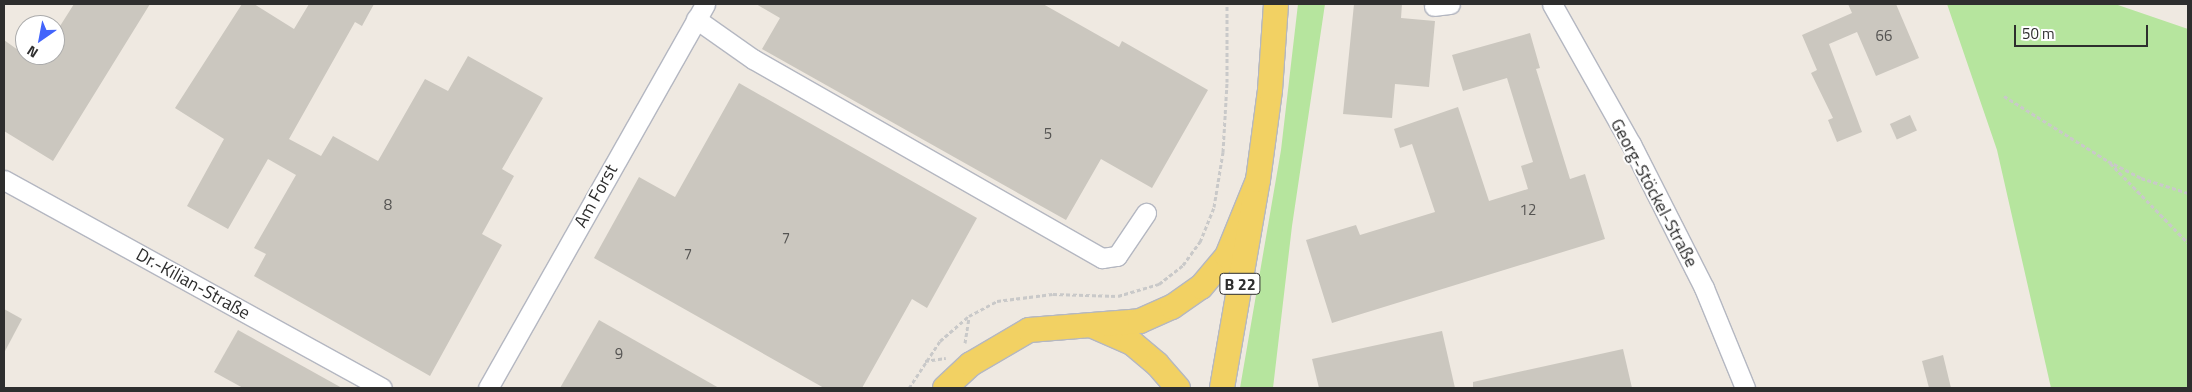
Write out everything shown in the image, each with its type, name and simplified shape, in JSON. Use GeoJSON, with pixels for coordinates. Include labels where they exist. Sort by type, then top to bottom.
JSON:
{"type":"FeatureCollection","features":[{"type":"Feature","properties":{"kind":"main road","name":"B 22"},"geometry":{"type":"LineString","coordinates":[[1222,388],[1258,180],[1270,90],[1276,4]]}},
{"type":"Feature","properties":{"kind":"main road"},"geometry":{"type":"LineString","coordinates":[[945,388],[970,364],[1029,330],[1140,321],[1172,307],[1200,288],[1226,256],[1258,180]]}},
{"type":"Feature","properties":{"kind":"main road"},"geometry":{"type":"LineString","coordinates":[[1087,324],[1132,343],[1157,364],[1178,388]]}},
{"type":"Feature","properties":{"kind":"street","name":"Georg-Stöckel-Straße"},"geometry":{"type":"LineString","coordinates":[[1552,4],[1631,144],[1704,288],[1745,388]]}},
{"type":"Feature","properties":{"kind":"street"},"geometry":{"type":"LineString","coordinates":[[700,12],[753,59],[1102,258],[1110,258],[1121,252],[1146,213]]}},
{"type":"Feature","properties":{"kind":"street","name":"Am Forst"},"geometry":{"type":"LineString","coordinates":[[488,388],[700,12]]}},
{"type":"Feature","properties":{"kind":"street","name":"Dr.-Kilian-Straße"},"geometry":{"type":"LineString","coordinates":[[4,180],[382,388]]}},
{"type":"Feature","properties":{"kind":"path"},"geometry":{"type":"LineString","coordinates":[[2004,96],[2108,161],[2141,178],[2188,193]]}},
{"type":"Feature","properties":{"kind":"path"},"geometry":{"type":"LineString","coordinates":[[2108,161],[2188,243]]}},
{"type":"Feature","properties":{"kind":"path"},"geometry":{"type":"LineString","coordinates":[[964,348],[969,316]]}},
{"type":"Feature","properties":{"kind":"green space"},"geometry":{"type":"Polygon","coordinates":[[[1298,4],[1325,4],[1292,226],[1273,388],[1240,388],[1281,150],[1298,4]]]}},
{"type":"Feature","properties":{"kind":"green space"},"geometry":{"type":"Polygon","coordinates":[[[1947,4],[2115,4],[2188,29],[2188,388],[2051,388],[1997,150],[1947,4]]]}},
{"type":"Feature","properties":{"kind":"building"},"geometry":{"type":"Polygon","coordinates":[[[74,4],[150,4],[53,161],[4,131],[4,40],[15,48],[15,65],[65,65],[65,18],[74,4]]]}},
{"type":"Feature","properties":{"kind":"building"},"geometry":{"type":"Polygon","coordinates":[[[242,4],[254,4],[294,29],[309,4],[374,4],[362,26],[355,22],[289,139],[321,156],[333,136],[378,161],[425,79],[448,91],[468,56],[543,98],[502,169],[514,176],[482,234],[502,245],[430,376],[254,276],[266,254],[254,248],[296,175],[268,159],[228,229],[187,206],[224,139],[175,108],[242,4]]]}},
{"type":"Feature","properties":{"kind":"building"},"geometry":{"type":"Polygon","coordinates":[[[756,4],[1043,4],[1119,47],[1122,41],[1208,90],[1152,188],[1101,159],[1066,220],[762,49],[780,18],[756,4]]]}},
{"type":"Feature","properties":{"kind":"building"},"geometry":{"type":"Polygon","coordinates":[[[1354,4],[1402,4],[1401,18],[1435,21],[1429,87],[1395,84],[1392,118],[1343,114],[1354,4]]]}},
{"type":"Feature","properties":{"kind":"building"},"geometry":{"type":"Polygon","coordinates":[[[1848,4],[1896,4],[1919,58],[1876,76],[1857,32],[1829,44],[1862,132],[1837,142],[1828,120],[1833,118],[1811,73],[1817,70],[1802,35],[1852,13],[1848,4]]]}},
{"type":"Feature","properties":{"kind":"building"},"geometry":{"type":"Polygon","coordinates":[[[1530,33],[1540,68],[1536,69],[1570,179],[1585,174],[1605,239],[1332,323],[1306,240],[1356,225],[1360,235],[1435,212],[1412,144],[1400,148],[1394,129],[1458,107],[1489,201],[1528,189],[1521,166],[1533,162],[1507,78],[1463,91],[1452,55],[1530,33]]]}},
{"type":"Feature","properties":{"kind":"building"},"geometry":{"type":"Polygon","coordinates":[[[739,83],[977,218],[927,308],[912,299],[862,388],[824,388],[594,258],[639,177],[675,197],[739,83]]]}},
{"type":"Feature","properties":{"kind":"building"},"geometry":{"type":"Polygon","coordinates":[[[1910,115],[1917,131],[1897,139],[1890,124],[1910,115]]]}},
{"type":"Feature","properties":{"kind":"building"},"geometry":{"type":"Polygon","coordinates":[[[4,309],[22,319],[4,353],[4,309]]]}},
{"type":"Feature","properties":{"kind":"building"},"geometry":{"type":"Polygon","coordinates":[[[599,320],[719,388],[560,388],[599,320]]]}},
{"type":"Feature","properties":{"kind":"building"},"geometry":{"type":"Polygon","coordinates":[[[238,330],[342,388],[243,388],[214,372],[238,330]]]}},
{"type":"Feature","properties":{"kind":"building"},"geometry":{"type":"Polygon","coordinates":[[[1442,331],[1455,388],[1319,388],[1312,359],[1442,331]]]}},
{"type":"Feature","properties":{"kind":"building"},"geometry":{"type":"Polygon","coordinates":[[[1623,349],[1632,388],[1473,388],[1473,382],[1623,349]]]}},
{"type":"Feature","properties":{"kind":"building"},"geometry":{"type":"Polygon","coordinates":[[[1943,355],[1951,388],[1929,388],[1922,361],[1943,355]]]}}]}
